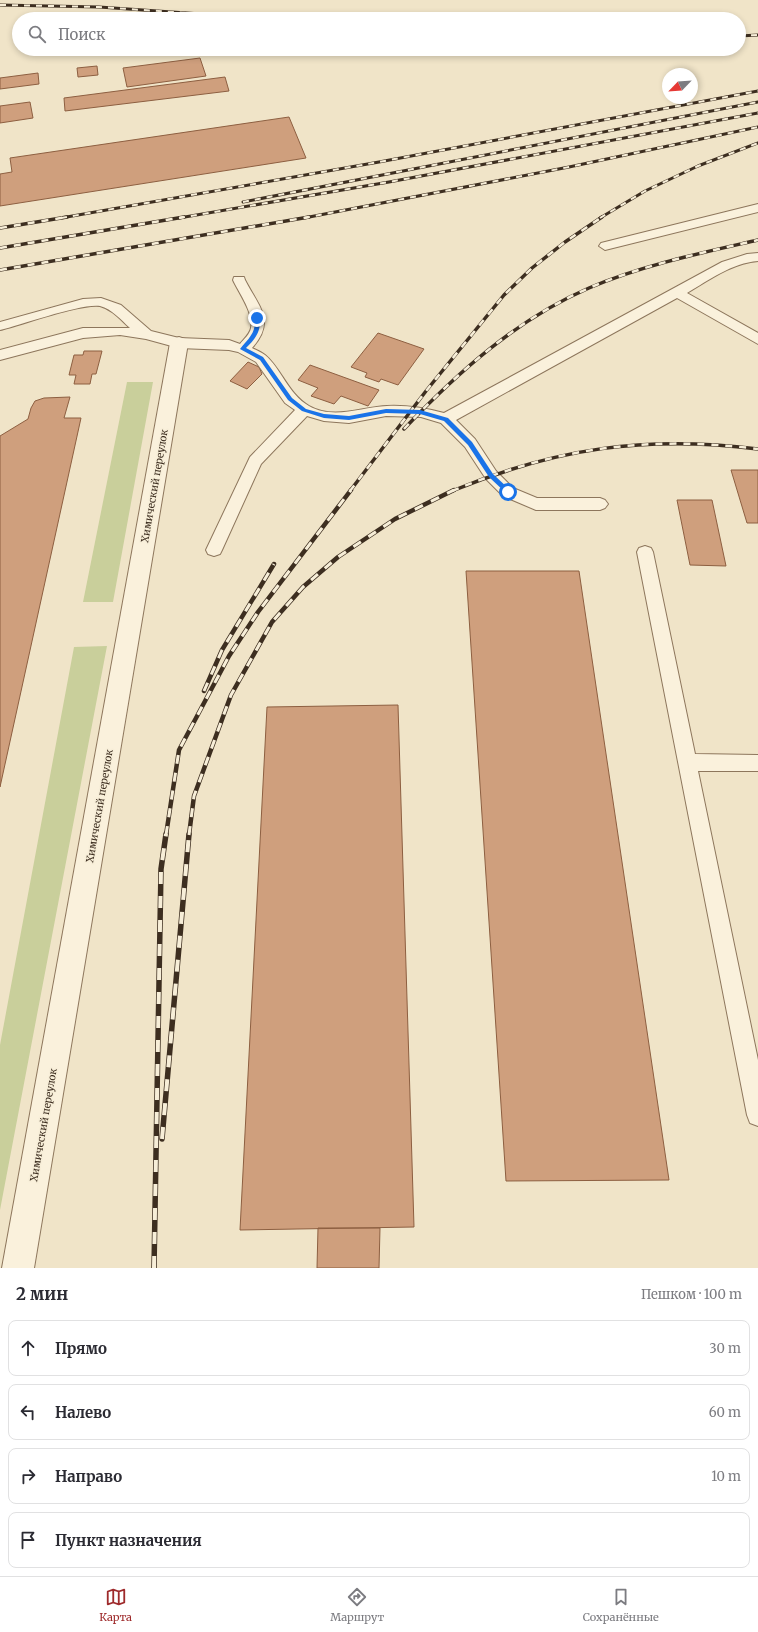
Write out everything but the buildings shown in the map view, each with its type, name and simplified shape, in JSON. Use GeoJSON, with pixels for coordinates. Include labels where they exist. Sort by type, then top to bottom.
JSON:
{"type":"FeatureCollection","features":[{"type":"Feature","properties":{"kind":"street","name":"Химический переулок"},"geometry":{"type":"LineString","coordinates":[[18,1268],[179,343]]}},
{"type":"Feature","properties":{"kind":"lane"},"geometry":{"type":"LineString","coordinates":[[605,246],[758,208]]}},
{"type":"Feature","properties":{"kind":"lane"},"geometry":{"type":"LineString","coordinates":[[446,419],[727,265],[747,258],[758,257]]}},
{"type":"Feature","properties":{"kind":"lane"},"geometry":{"type":"LineString","coordinates":[[239,280],[257,318],[258,328],[254,337],[243,349]]}},
{"type":"Feature","properties":{"kind":"lane"},"geometry":{"type":"LineString","coordinates":[[676,292],[758,339]]}},
{"type":"Feature","properties":{"kind":"lane"},"geometry":{"type":"LineString","coordinates":[[0,326],[83,303],[100,302],[116,308],[146,334]]}},
{"type":"Feature","properties":{"kind":"lane"},"geometry":{"type":"LineString","coordinates":[[0,355],[82,332],[120,331],[146,334],[179,343],[229,346],[243,349],[262,359],[290,399],[304,410],[324,416],[349,418],[386,411],[420,412],[446,419],[470,443],[491,475],[508,492],[536,504],[600,504]]}},
{"type":"Feature","properties":{"kind":"lane"},"geometry":{"type":"LineString","coordinates":[[214,550],[255,461],[304,410]]}},
{"type":"Feature","properties":{"kind":"lane"},"geometry":{"type":"LineString","coordinates":[[645,552],[758,1114]]}},
{"type":"Feature","properties":{"kind":"lane"},"geometry":{"type":"LineString","coordinates":[[687,762],[758,763]]}},
{"type":"Feature","properties":{"kind":"green space"},"geometry":{"type":"Polygon","coordinates":[[[127,382],[153,382],[113,602],[83,602],[127,382]]]}},
{"type":"Feature","properties":{"kind":"green space"},"geometry":{"type":"Polygon","coordinates":[[[107,646],[0,1210],[0,1045],[74,647],[107,646]]]}},
{"type":"Feature","properties":{"kind":"railway"},"geometry":{"type":"LineString","coordinates":[[0,5],[99,7],[173,12]]}},
{"type":"Feature","properties":{"kind":"railway"},"geometry":{"type":"LineString","coordinates":[[746,36],[758,35]]}},
{"type":"Feature","properties":{"kind":"railway"},"geometry":{"type":"LineString","coordinates":[[62,218],[379,162],[758,91]]}},
{"type":"Feature","properties":{"kind":"railway"},"geometry":{"type":"LineString","coordinates":[[243,202],[758,102]]}},
{"type":"Feature","properties":{"kind":"railway"},"geometry":{"type":"LineString","coordinates":[[179,218],[389,182],[758,113]]}},
{"type":"Feature","properties":{"kind":"railway"},"geometry":{"type":"LineString","coordinates":[[304,218],[569,167],[758,127]]}},
{"type":"Feature","properties":{"kind":"railway"},"geometry":{"type":"LineString","coordinates":[[600,218],[645,191],[698,166],[758,143]]}},
{"type":"Feature","properties":{"kind":"railway"},"geometry":{"type":"LineString","coordinates":[[62,218],[67,217]]}},
{"type":"Feature","properties":{"kind":"railway"},"geometry":{"type":"LineString","coordinates":[[0,248],[184,217]]}},
{"type":"Feature","properties":{"kind":"railway"},"geometry":{"type":"LineString","coordinates":[[0,270],[309,217]]}},
{"type":"Feature","properties":{"kind":"railway"},"geometry":{"type":"LineString","coordinates":[[350,491],[426,391],[504,295],[532,268],[565,242],[602,217]]}},
{"type":"Feature","properties":{"kind":"railway"},"geometry":{"type":"LineString","coordinates":[[0,228],[62,218]]}},
{"type":"Feature","properties":{"kind":"railway"},"geometry":{"type":"LineString","coordinates":[[404,429],[445,388],[489,349],[537,315],[563,301],[609,280],[651,266],[758,240]]}},
{"type":"Feature","properties":{"kind":"railway"},"geometry":{"type":"LineString","coordinates":[[452,491],[490,476],[528,464],[565,455],[602,449],[639,445],[678,444],[717,445],[758,449]]}},
{"type":"Feature","properties":{"kind":"railway"},"geometry":{"type":"LineString","coordinates":[[166,835],[179,750],[229,656],[258,612],[351,490]]}},
{"type":"Feature","properties":{"kind":"railway"},"geometry":{"type":"LineString","coordinates":[[189,835],[194,796],[231,695],[272,622],[303,587],[338,557],[395,519],[454,490]]}},
{"type":"Feature","properties":{"kind":"railway"},"geometry":{"type":"LineString","coordinates":[[204,691],[222,650],[274,564]]}},
{"type":"Feature","properties":{"kind":"railway"},"geometry":{"type":"LineString","coordinates":[[154,1268],[161,869],[166,834]]}},
{"type":"Feature","properties":{"kind":"railway"},"geometry":{"type":"LineString","coordinates":[[162,1139],[189,834]]}},
{"type":"Feature","properties":{"kind":"route"},"geometry":{"type":"LineString","coordinates":[[257,318],[258,328],[254,337],[243,349],[262,359],[290,399],[304,410],[324,416],[349,418],[386,411],[420,412],[446,419],[470,443],[491,475],[508,492]]}}]}
